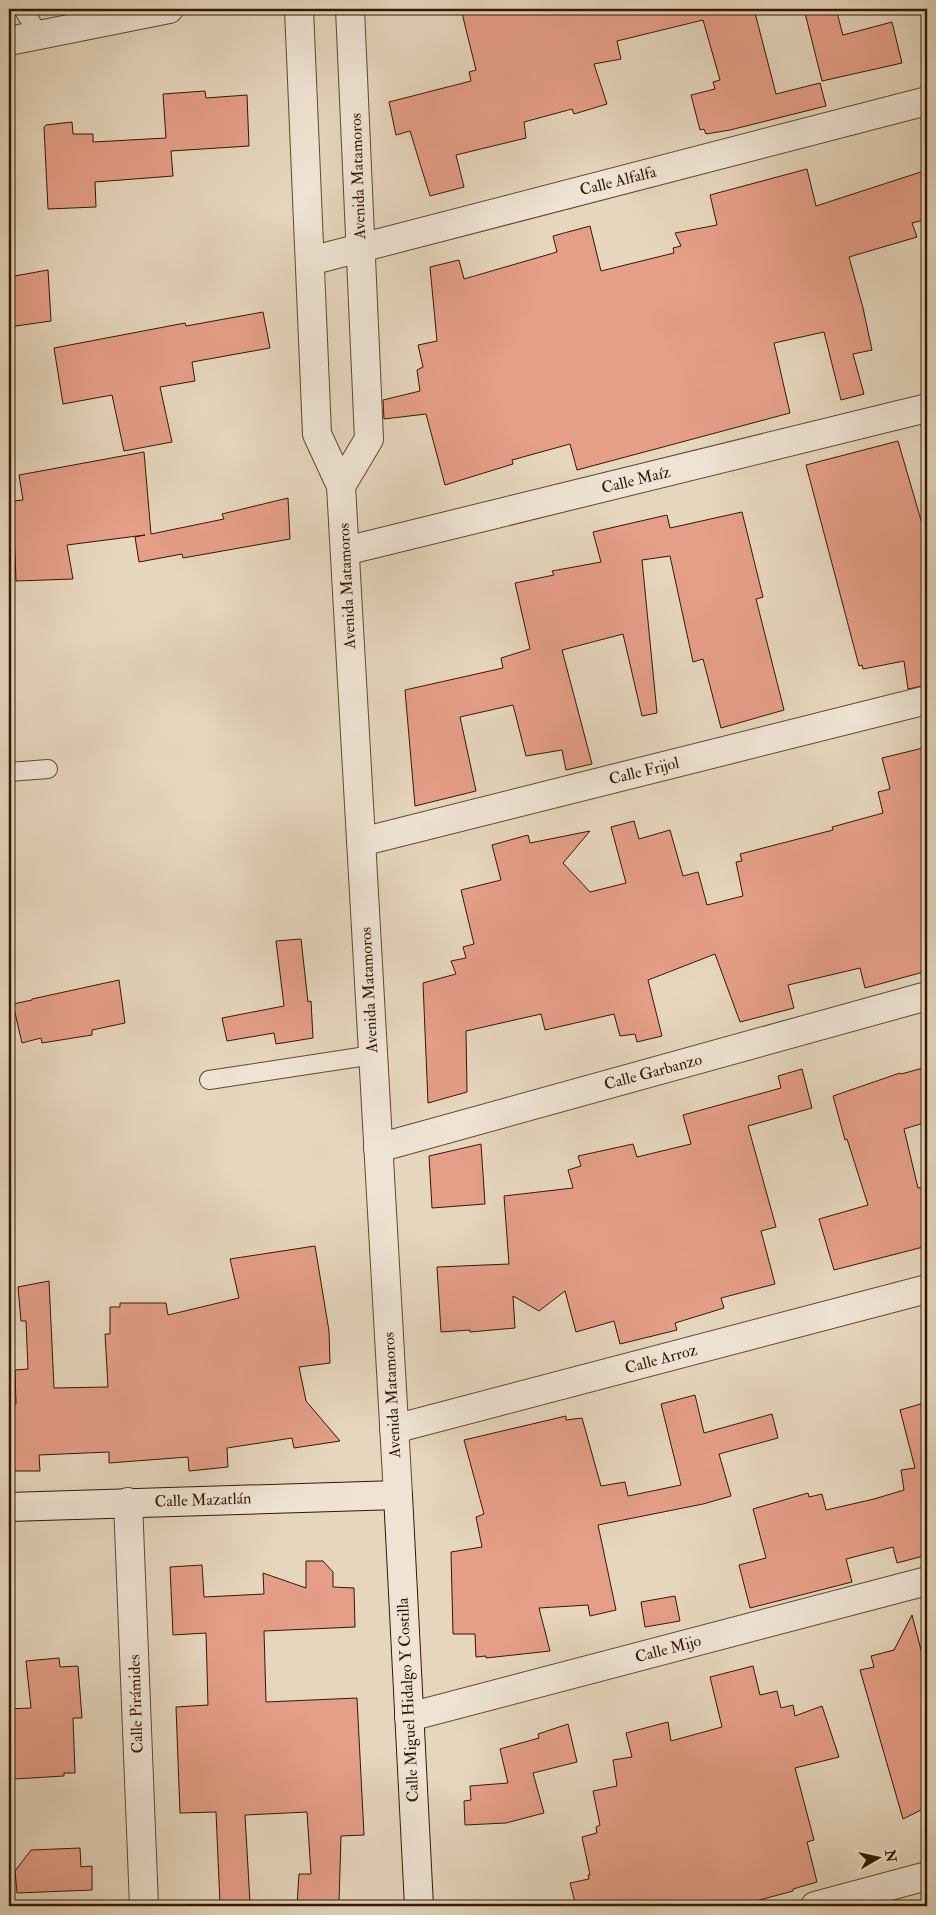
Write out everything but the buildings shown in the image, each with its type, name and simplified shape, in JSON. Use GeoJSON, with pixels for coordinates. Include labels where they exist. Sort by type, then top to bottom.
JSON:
{"type":"FeatureCollection","features":[{"type":"Feature","properties":{"kind":"street"},"geometry":{"type":"LineString","coordinates":[[9,41],[169,9]]}},
{"type":"Feature","properties":{"kind":"street","name":"Avenida Matamoros"},"geometry":{"type":"LineString","coordinates":[[299,9],[317,434],[341,486],[398,1494]]}},
{"type":"Feature","properties":{"kind":"street","name":"Avenida Matamoros"},"geometry":{"type":"LineString","coordinates":[[341,486],[369,439],[350,9]]}},
{"type":"Feature","properties":{"kind":"street","name":"Calle Alfalfa"},"geometry":{"type":"LineString","coordinates":[[310,261],[927,101]]}},
{"type":"Feature","properties":{"kind":"street","name":"Calle Maíz"},"geometry":{"type":"LineString","coordinates":[[345,551],[927,408]]}},
{"type":"Feature","properties":{"kind":"street","name":"Calle Frijol"},"geometry":{"type":"LineString","coordinates":[[361,842],[927,700]]}},
{"type":"Feature","properties":{"kind":"street","name":"Calle Garbanzo"},"geometry":{"type":"LineString","coordinates":[[378,1148],[927,996]]}},
{"type":"Feature","properties":{"kind":"street","name":"Calle Arroz"},"geometry":{"type":"LineString","coordinates":[[394,1429],[927,1289]]}},
{"type":"Feature","properties":{"kind":"street","name":"Calle Mazatlán"},"geometry":{"type":"LineString","coordinates":[[9,1506],[398,1494]]}},
{"type":"Feature","properties":{"kind":"street","name":"Calle Miguel Hidalgo Y Costilla"},"geometry":{"type":"LineString","coordinates":[[398,1494],[419,1906]]}},
{"type":"Feature","properties":{"kind":"street","name":"Calle Pirámides"},"geometry":{"type":"LineString","coordinates":[[128,1502],[144,1906]]}},
{"type":"Feature","properties":{"kind":"street","name":"Calle Mijo"},"geometry":{"type":"LineString","coordinates":[[409,1717],[927,1581]]}},
{"type":"Feature","properties":{"kind":"street"},"geometry":{"type":"LineString","coordinates":[[815,1906],[927,1876]]}},
{"type":"Feature","properties":{"kind":"lane"},"geometry":{"type":"LineString","coordinates":[[23,9],[39,35]]}},
{"type":"Feature","properties":{"kind":"lane"},"geometry":{"type":"LineString","coordinates":[[9,772],[48,769]]}},
{"type":"Feature","properties":{"kind":"lane"},"geometry":{"type":"LineString","coordinates":[[209,1080],[373,1055]]}}]}
